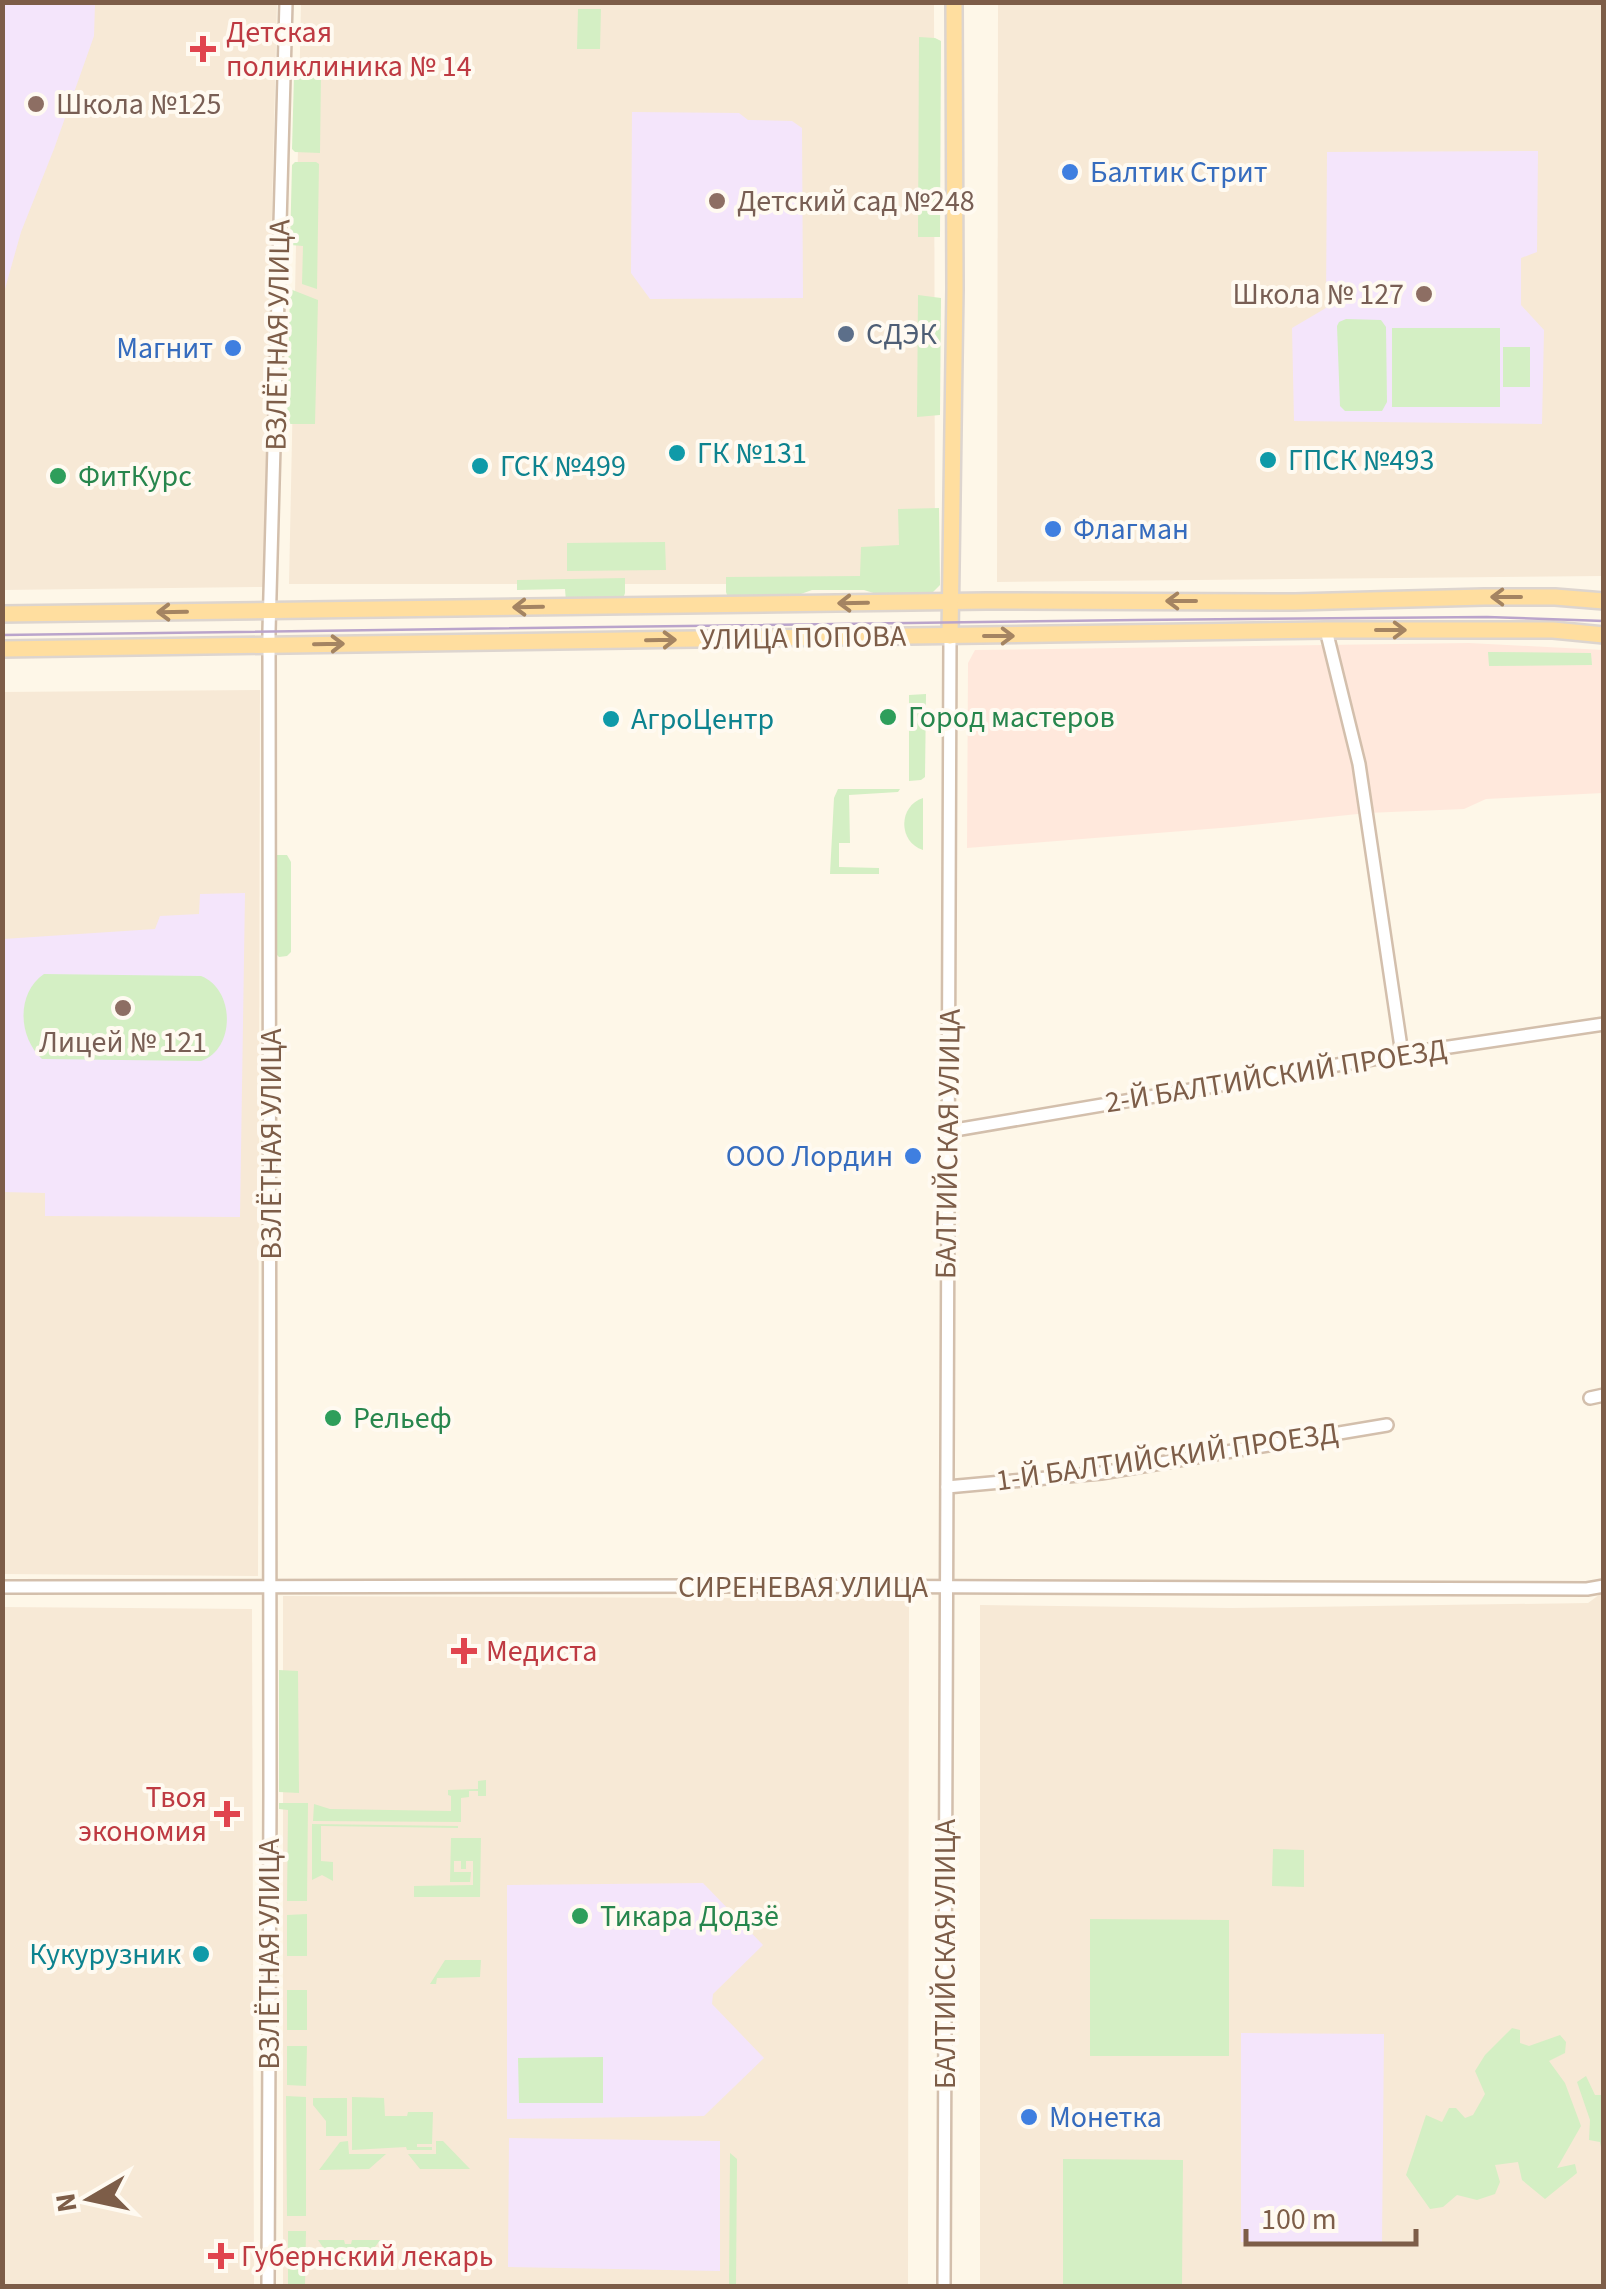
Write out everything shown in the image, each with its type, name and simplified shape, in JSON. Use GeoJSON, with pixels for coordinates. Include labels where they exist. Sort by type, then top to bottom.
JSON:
{"type":"FeatureCollection","features":[{"type":"Feature","properties":{"kind":"main road","name":"БАЛТИЙСКАЯ УЛИЦА"},"geometry":{"type":"LineString","coordinates":[[950,636],[954,2]]}},
{"type":"Feature","properties":{"kind":"main road","name":"УЛИЦА ПОПОВА"},"geometry":{"type":"LineString","coordinates":[[2,614],[1555,597],[1604,602]]}},
{"type":"Feature","properties":{"kind":"main road"},"geometry":{"type":"LineString","coordinates":[[1047,601],[1049,636]]}},
{"type":"Feature","properties":{"kind":"main road","name":"УЛИЦА ПОПОВА"},"geometry":{"type":"LineString","coordinates":[[2,648],[1326,630],[1554,630],[1604,635]]}},
{"type":"Feature","properties":{"kind":"street","name":"ВЗЛЁТНАЯ УЛИЦА"},"geometry":{"type":"LineString","coordinates":[[268,2286],[270,611],[286,2]]}},
{"type":"Feature","properties":{"kind":"street"},"geometry":{"type":"LineString","coordinates":[[1326,630],[1359,764],[1402,1054]]}},
{"type":"Feature","properties":{"kind":"street","name":"БАЛТИЙСКАЯ УЛИЦА"},"geometry":{"type":"LineString","coordinates":[[944,2286],[950,636]]}},
{"type":"Feature","properties":{"kind":"street","name":"2-Й БАЛТИЙСКИЙ ПРОЕЗД"},"geometry":{"type":"LineString","coordinates":[[949,1131],[1604,1024]]}},
{"type":"Feature","properties":{"kind":"street"},"geometry":{"type":"LineString","coordinates":[[1590,1398],[1604,1394]]}},
{"type":"Feature","properties":{"kind":"street","name":"1-Й БАЛТИЙСКИЙ ПРОЕЗД"},"geometry":{"type":"LineString","coordinates":[[947,1487],[1101,1473],[1387,1425]]}},
{"type":"Feature","properties":{"kind":"street","name":"СИРЕНЕВАЯ УЛИЦА"},"geometry":{"type":"LineString","coordinates":[[2,1587],[1604,1586]]}},
{"type":"Feature","properties":{"kind":"shaded area","name":"Школа №125"},"geometry":{"type":"Polygon","coordinates":[[[3,2],[95,3],[94,36],[21,232],[3,296],[3,2]]]}},
{"type":"Feature","properties":{"kind":"shaded area"},"geometry":{"type":"Polygon","coordinates":[[[2,3],[277,3],[263,587],[3,590],[2,3]]]}},
{"type":"Feature","properties":{"kind":"shaded area"},"geometry":{"type":"Polygon","coordinates":[[[301,3],[934,3],[935,584],[289,584],[301,3]]]}},
{"type":"Feature","properties":{"kind":"shaded area"},"geometry":{"type":"Polygon","coordinates":[[[998,3],[1603,3],[1603,576],[997,582],[998,3]]]}},
{"type":"Feature","properties":{"kind":"shaded area","name":"Детский сад №248"},"geometry":{"type":"Polygon","coordinates":[[[632,112],[739,113],[748,120],[792,121],[802,128],[803,298],[650,299],[631,273],[632,112]]]}},
{"type":"Feature","properties":{"kind":"shaded area","name":"Школа № 127"},"geometry":{"type":"Polygon","coordinates":[[[1538,151],[1537,252],[1521,258],[1521,305],[1544,330],[1542,424],[1294,421],[1292,328],[1326,308],[1327,152],[1538,151]]]}},
{"type":"Feature","properties":{"kind":"shaded area"},"geometry":{"type":"Polygon","coordinates":[[[1469,643],[1603,650],[1603,793],[1486,799],[1464,809],[1367,813],[967,848],[968,663],[975,650],[1469,643]]]}},
{"type":"Feature","properties":{"kind":"shaded area"},"geometry":{"type":"Polygon","coordinates":[[[260,690],[258,1576],[3,1574],[2,692],[260,690]]]}},
{"type":"Feature","properties":{"kind":"shaded area","name":"Лицей № 121"},"geometry":{"type":"Polygon","coordinates":[[[245,893],[240,1217],[45,1216],[45,1193],[3,1192],[3,939],[155,929],[160,916],[199,914],[200,894],[245,893]]]}},
{"type":"Feature","properties":{"kind":"shaded area"},"geometry":{"type":"Polygon","coordinates":[[[1603,1592],[1603,2286],[980,2286],[980,1605],[1231,1608],[1588,1603],[1603,1592]]]}},
{"type":"Feature","properties":{"kind":"shaded area"},"geometry":{"type":"Polygon","coordinates":[[[283,1596],[909,1599],[908,2286],[283,2286],[283,1596]]]}},
{"type":"Feature","properties":{"kind":"shaded area"},"geometry":{"type":"Polygon","coordinates":[[[3,1607],[252,1609],[254,2286],[3,2286],[3,1607]]]}},
{"type":"Feature","properties":{"kind":"shaded area"},"geometry":{"type":"Polygon","coordinates":[[[703,1883],[763,1945],[713,1994],[712,2004],[764,2058],[704,2116],[507,2119],[507,1885],[703,1883]]]}},
{"type":"Feature","properties":{"kind":"shaded area"},"geometry":{"type":"Polygon","coordinates":[[[1241,2033],[1384,2034],[1382,2242],[1241,2242],[1241,2033]]]}},
{"type":"Feature","properties":{"kind":"shaded area"},"geometry":{"type":"Polygon","coordinates":[[[509,2138],[720,2141],[720,2271],[508,2267],[509,2138]]]}},
{"type":"Feature","properties":{"kind":"green space"},"geometry":{"type":"Polygon","coordinates":[[[578,9],[601,9],[600,49],[577,49],[578,9]]]}},
{"type":"Feature","properties":{"kind":"green space"},"geometry":{"type":"Polygon","coordinates":[[[919,37],[941,41],[940,237],[918,237],[919,37]]]}},
{"type":"Feature","properties":{"kind":"green space"},"geometry":{"type":"Polygon","coordinates":[[[294,75],[321,75],[320,153],[295,152],[294,75]]]}},
{"type":"Feature","properties":{"kind":"green space"},"geometry":{"type":"Polygon","coordinates":[[[295,162],[319,164],[317,289],[302,284],[303,246],[290,245],[295,162]]]}},
{"type":"Feature","properties":{"kind":"green space"},"geometry":{"type":"Polygon","coordinates":[[[290,289],[318,300],[315,424],[287,424],[290,289]]]}},
{"type":"Feature","properties":{"kind":"green space"},"geometry":{"type":"Polygon","coordinates":[[[918,295],[941,298],[940,415],[917,417],[918,295]]]}},
{"type":"Feature","properties":{"kind":"green space"},"geometry":{"type":"Polygon","coordinates":[[[1346,319],[1381,320],[1386,327],[1387,402],[1382,411],[1345,411],[1340,406],[1337,326],[1346,319]]]}},
{"type":"Feature","properties":{"kind":"green space"},"geometry":{"type":"Polygon","coordinates":[[[1392,328],[1500,328],[1500,407],[1392,407],[1392,328]]]}},
{"type":"Feature","properties":{"kind":"green space"},"geometry":{"type":"Polygon","coordinates":[[[1503,347],[1530,347],[1530,387],[1503,387],[1503,347]]]}},
{"type":"Feature","properties":{"kind":"green space"},"geometry":{"type":"Polygon","coordinates":[[[939,508],[940,585],[928,597],[889,598],[864,590],[812,590],[787,599],[728,598],[726,577],[860,576],[861,547],[899,545],[898,509],[939,508]]]}},
{"type":"Feature","properties":{"kind":"green space"},"geometry":{"type":"Polygon","coordinates":[[[665,542],[666,570],[567,571],[567,543],[665,542]]]}},
{"type":"Feature","properties":{"kind":"green space"},"geometry":{"type":"Polygon","coordinates":[[[625,578],[623,599],[566,602],[565,589],[517,590],[517,580],[625,578]]]}},
{"type":"Feature","properties":{"kind":"green space"},"geometry":{"type":"Polygon","coordinates":[[[1488,652],[1591,653],[1592,665],[1489,666],[1488,652]]]}},
{"type":"Feature","properties":{"kind":"green space"},"geometry":{"type":"Polygon","coordinates":[[[926,694],[925,777],[909,781],[909,695],[926,694]]]}},
{"type":"Feature","properties":{"kind":"green space"},"geometry":{"type":"Polygon","coordinates":[[[838,789],[900,789],[849,795],[850,843],[839,843],[839,867],[879,868],[879,874],[830,874],[834,798],[838,789]]]}},
{"type":"Feature","properties":{"kind":"green space"},"geometry":{"type":"Polygon","coordinates":[[[923,798],[923,850],[909,840],[904,824],[909,808],[923,798]]]}},
{"type":"Feature","properties":{"kind":"green space"},"geometry":{"type":"Polygon","coordinates":[[[277,855],[287,855],[291,862],[291,952],[279,957],[274,952],[277,855]]]}},
{"type":"Feature","properties":{"kind":"green space"},"geometry":{"type":"Polygon","coordinates":[[[44,974],[201,976],[212,983],[225,1005],[227,1019],[221,1044],[201,1061],[42,1059],[28,1039],[24,1015],[28,992],[44,974]]]}},
{"type":"Feature","properties":{"kind":"green space"},"geometry":{"type":"Polygon","coordinates":[[[279,1670],[298,1671],[299,1793],[279,1792],[279,1670]]]}},
{"type":"Feature","properties":{"kind":"green space"},"geometry":{"type":"Polygon","coordinates":[[[486,1780],[486,1796],[469,1791],[469,1797],[461,1798],[461,1822],[313,1821],[314,1804],[330,1809],[451,1811],[448,1790],[478,1789],[478,1781],[486,1780]]]}},
{"type":"Feature","properties":{"kind":"green space"},"geometry":{"type":"Polygon","coordinates":[[[279,1803],[308,1803],[307,1901],[287,1901],[288,1810],[279,1809],[279,1803]]]}},
{"type":"Feature","properties":{"kind":"green space"},"geometry":{"type":"Polygon","coordinates":[[[312,1824],[458,1828],[321,1826],[321,1861],[333,1862],[333,1881],[322,1875],[312,1880],[312,1824]]]}},
{"type":"Feature","properties":{"kind":"green space"},"geometry":{"type":"Polygon","coordinates":[[[451,1838],[481,1838],[480,1897],[414,1897],[414,1886],[473,1885],[473,1861],[466,1861],[466,1869],[461,1869],[461,1861],[454,1861],[454,1872],[471,1872],[470,1882],[450,1882],[451,1838]]]}},
{"type":"Feature","properties":{"kind":"green space"},"geometry":{"type":"Polygon","coordinates":[[[1273,1849],[1304,1850],[1304,1887],[1272,1886],[1273,1849]]]}},
{"type":"Feature","properties":{"kind":"green space"},"geometry":{"type":"Polygon","coordinates":[[[307,1914],[307,1956],[287,1956],[287,1915],[307,1914]]]}},
{"type":"Feature","properties":{"kind":"green space"},"geometry":{"type":"Polygon","coordinates":[[[1090,1919],[1229,1920],[1229,2056],[1090,2056],[1090,1919]]]}},
{"type":"Feature","properties":{"kind":"green space"},"geometry":{"type":"Polygon","coordinates":[[[445,1960],[481,1960],[480,1977],[437,1978],[436,1984],[430,1984],[445,1960]]]}},
{"type":"Feature","properties":{"kind":"green space"},"geometry":{"type":"Polygon","coordinates":[[[287,1990],[307,1990],[307,2030],[287,2030],[287,1990]]]}},
{"type":"Feature","properties":{"kind":"green space"},"geometry":{"type":"Polygon","coordinates":[[[1512,2028],[1520,2030],[1520,2043],[1529,2046],[1560,2035],[1566,2042],[1565,2053],[1549,2061],[1565,2083],[1581,2126],[1557,2168],[1575,2164],[1577,2173],[1545,2199],[1522,2180],[1518,2162],[1495,2165],[1500,2182],[1495,2194],[1477,2200],[1457,2195],[1443,2207],[1430,2209],[1406,2175],[1426,2115],[1442,2122],[1449,2108],[1456,2108],[1465,2118],[1473,2115],[1485,2094],[1475,2071],[1512,2028]]]}},
{"type":"Feature","properties":{"kind":"green space"},"geometry":{"type":"Polygon","coordinates":[[[287,2046],[307,2046],[306,2086],[287,2085],[287,2046]]]}},
{"type":"Feature","properties":{"kind":"green space"},"geometry":{"type":"Polygon","coordinates":[[[603,2057],[603,2103],[519,2103],[518,2058],[603,2057]]]}},
{"type":"Feature","properties":{"kind":"green space"},"geometry":{"type":"Polygon","coordinates":[[[1586,2076],[1595,2095],[1602,2095],[1603,2086],[1603,2158],[1600,2142],[1589,2140],[1590,2120],[1577,2082],[1586,2076]]]}},
{"type":"Feature","properties":{"kind":"green space"},"geometry":{"type":"Polygon","coordinates":[[[286,2096],[306,2097],[306,2216],[287,2216],[286,2096]]]}},
{"type":"Feature","properties":{"kind":"green space"},"geometry":{"type":"Polygon","coordinates":[[[352,2097],[384,2098],[385,2116],[433,2112],[432,2144],[417,2144],[432,2150],[352,2150],[352,2097]]]}},
{"type":"Feature","properties":{"kind":"green space"},"geometry":{"type":"Polygon","coordinates":[[[313,2098],[347,2098],[347,2136],[326,2136],[326,2121],[313,2105],[313,2098]]]}},
{"type":"Feature","properties":{"kind":"green space"},"geometry":{"type":"Polygon","coordinates":[[[348,2141],[349,2154],[386,2154],[369,2169],[319,2170],[340,2142],[348,2141]]]}},
{"type":"Feature","properties":{"kind":"green space"},"geometry":{"type":"Polygon","coordinates":[[[436,2141],[443,2141],[470,2169],[420,2169],[408,2154],[436,2154],[436,2141]]]}},
{"type":"Feature","properties":{"kind":"green space"},"geometry":{"type":"Polygon","coordinates":[[[730,2153],[737,2159],[736,2286],[729,2286],[730,2153]]]}},
{"type":"Feature","properties":{"kind":"green space"},"geometry":{"type":"Polygon","coordinates":[[[1063,2159],[1183,2160],[1182,2286],[1063,2286],[1063,2159]]]}},
{"type":"Feature","properties":{"kind":"green space"},"geometry":{"type":"Polygon","coordinates":[[[288,2231],[306,2231],[305,2286],[288,2286],[288,2231]]]}},
{"type":"Feature","properties":{"kind":"green space"},"geometry":{"type":"Polygon","coordinates":[[[318,2240],[344,2240],[351,2244],[352,2240],[380,2240],[360,2268],[353,2264],[337,2268],[318,2240]]]}},
{"type":"Feature","properties":{"kind":"tram line"},"geometry":{"type":"LineString","coordinates":[[2,635],[1137,620],[1487,617],[1604,621]]}},
{"type":"Feature","properties":{"kind":"place","name":"Детская поликлиника № 14"},"geometry":{"type":"Point","coordinates":[203,49]}},
{"type":"Feature","properties":{"kind":"place","name":"Школа №125"},"geometry":{"type":"Point","coordinates":[36,104]}},
{"type":"Feature","properties":{"kind":"place","name":"Балтик Стрит"},"geometry":{"type":"Point","coordinates":[1070,172]}},
{"type":"Feature","properties":{"kind":"place","name":"Детский сад №248"},"geometry":{"type":"Point","coordinates":[717,201]}},
{"type":"Feature","properties":{"kind":"place","name":"Школа № 127"},"geometry":{"type":"Point","coordinates":[1424,294]}},
{"type":"Feature","properties":{"kind":"place","name":"СДЭК"},"geometry":{"type":"Point","coordinates":[846,334]}},
{"type":"Feature","properties":{"kind":"place","name":"Магнит"},"geometry":{"type":"Point","coordinates":[233,348]}},
{"type":"Feature","properties":{"kind":"place","name":"ГК №131"},"geometry":{"type":"Point","coordinates":[677,453]}},
{"type":"Feature","properties":{"kind":"place","name":"ГПСК №493"},"geometry":{"type":"Point","coordinates":[1268,460]}},
{"type":"Feature","properties":{"kind":"place","name":"ГСК №499"},"geometry":{"type":"Point","coordinates":[480,466]}},
{"type":"Feature","properties":{"kind":"place","name":"ФитКурс"},"geometry":{"type":"Point","coordinates":[58,476]}},
{"type":"Feature","properties":{"kind":"place","name":"Флагман"},"geometry":{"type":"Point","coordinates":[1053,529]}},
{"type":"Feature","properties":{"kind":"place","name":"Город мастеров"},"geometry":{"type":"Point","coordinates":[888,717]}},
{"type":"Feature","properties":{"kind":"place","name":"АгроЦентр"},"geometry":{"type":"Point","coordinates":[611,719]}},
{"type":"Feature","properties":{"kind":"place","name":"Лицей № 121"},"geometry":{"type":"Point","coordinates":[123,1008]}},
{"type":"Feature","properties":{"kind":"place","name":"ООО Лордин"},"geometry":{"type":"Point","coordinates":[913,1156]}},
{"type":"Feature","properties":{"kind":"place","name":"Рельеф"},"geometry":{"type":"Point","coordinates":[333,1418]}},
{"type":"Feature","properties":{"kind":"place","name":"Медиста"},"geometry":{"type":"Point","coordinates":[464,1651]}},
{"type":"Feature","properties":{"kind":"place","name":"Твоя экономия"},"geometry":{"type":"Point","coordinates":[227,1814]}},
{"type":"Feature","properties":{"kind":"place","name":"Тикара Додзё"},"geometry":{"type":"Point","coordinates":[580,1916]}},
{"type":"Feature","properties":{"kind":"place","name":"Кукурузник"},"geometry":{"type":"Point","coordinates":[201,1954]}},
{"type":"Feature","properties":{"kind":"place","name":"Монетка"},"geometry":{"type":"Point","coordinates":[1029,2117]}},
{"type":"Feature","properties":{"kind":"place","name":"Губернский лекарь"},"geometry":{"type":"Point","coordinates":[221,2256]}}]}
